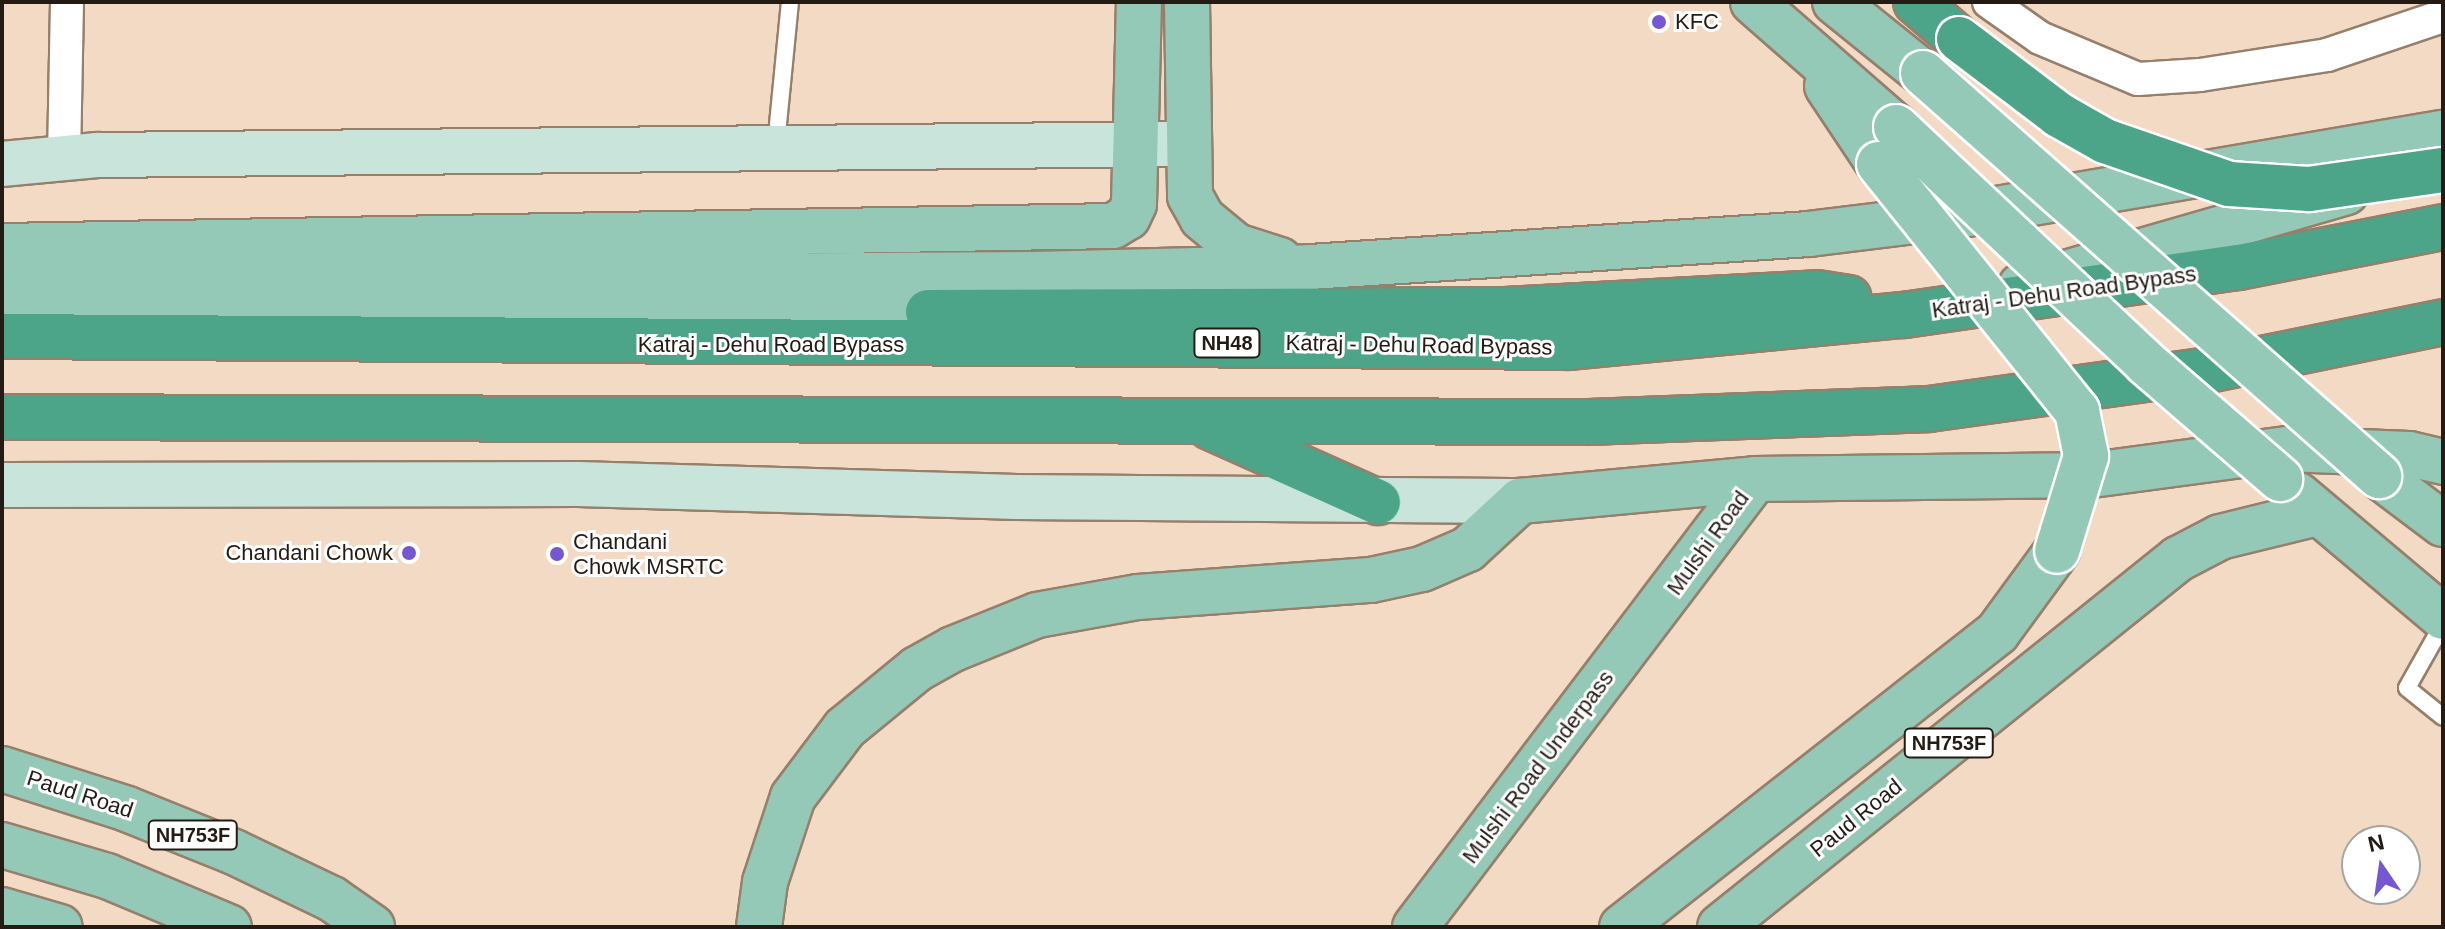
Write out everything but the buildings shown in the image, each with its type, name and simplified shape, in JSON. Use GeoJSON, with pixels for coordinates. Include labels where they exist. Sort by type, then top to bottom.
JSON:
{"type":"FeatureCollection","features":[{"type":"Feature","properties":{"kind":"highway"},"geometry":{"type":"LineString","coordinates":[[1916,2],[2059,115],[2105,141],[2229,184],[2309,189],[2443,170]]}},
{"type":"Feature","properties":{"kind":"highway","name":"Katraj - Dehu Road Bypass"},"geometry":{"type":"LineString","coordinates":[[2,336],[1569,347],[1904,315],[1987,304],[2239,267],[2443,227]]}},
{"type":"Feature","properties":{"kind":"highway"},"geometry":{"type":"LineString","coordinates":[[928,312],[1505,310],[1817,293],[1904,315]]}},
{"type":"Feature","properties":{"kind":"highway"},"geometry":{"type":"LineString","coordinates":[[2,417],[1591,422],[1929,409],[2203,371],[2443,322]]}},
{"type":"Feature","properties":{"kind":"highway"},"geometry":{"type":"LineString","coordinates":[[2339,342],[2443,341]]}},
{"type":"Feature","properties":{"kind":"highway"},"geometry":{"type":"LineString","coordinates":[[1193,420],[1378,502]]}},
{"type":"Feature","properties":{"kind":"main road"},"geometry":{"type":"LineString","coordinates":[[2,246],[1075,230],[1113,226],[1128,217],[1134,204],[1139,2]]}},
{"type":"Feature","properties":{"kind":"main road"},"geometry":{"type":"LineString","coordinates":[[1187,2],[1190,196],[1202,218],[1236,246],[1310,267]]}},
{"type":"Feature","properties":{"kind":"main road"},"geometry":{"type":"LineString","coordinates":[[1622,927],[1997,633],[2057,551],[2086,456],[2077,411],[1887,146],[1792,34],[1753,2]]}},
{"type":"Feature","properties":{"kind":"main road"},"geometry":{"type":"LineString","coordinates":[[1835,2],[1923,73],[2379,476],[2443,524]]}},
{"type":"Feature","properties":{"kind":"main road"},"geometry":{"type":"LineString","coordinates":[[2,274],[176,279],[1310,267],[1823,232],[1956,216],[2443,133]]}},
{"type":"Feature","properties":{"kind":"main road"},"geometry":{"type":"LineString","coordinates":[[1887,146],[2443,617]]}},
{"type":"Feature","properties":{"kind":"main road"},"geometry":{"type":"LineString","coordinates":[[1987,304],[2033,280],[2328,200],[2443,156]]}},
{"type":"Feature","properties":{"kind":"main road"},"geometry":{"type":"LineString","coordinates":[[2,308],[928,312]]}},
{"type":"Feature","properties":{"kind":"main road"},"geometry":{"type":"LineString","coordinates":[[759,927],[765,882],[793,797],[845,728],[917,669],[996,630],[1083,604],[1306,586],[1422,569],[1468,549],[1520,501],[1755,479],[2092,475],[2288,449],[2409,454],[2443,462]]}},
{"type":"Feature","properties":{"kind":"main road","name":"Mulshi Road"},"geometry":{"type":"LineString","coordinates":[[1662,607],[1755,479]]}},
{"type":"Feature","properties":{"kind":"main road","name":"Paud Road"},"geometry":{"type":"LineString","coordinates":[[1720,927],[2178,559],[2220,537],[2318,513]]}},
{"type":"Feature","properties":{"kind":"main road","name":"Mulshi Road Underpass"},"geometry":{"type":"LineString","coordinates":[[1415,927],[1662,607]]}},
{"type":"Feature","properties":{"kind":"main road","name":"Paud Road"},"geometry":{"type":"LineString","coordinates":[[2,769],[127,809],[234,852],[332,899],[372,927]]}},
{"type":"Feature","properties":{"kind":"main road"},"geometry":{"type":"LineString","coordinates":[[2,845],[107,876],[229,927]]}},
{"type":"Feature","properties":{"kind":"main road"},"geometry":{"type":"LineString","coordinates":[[2,910],[60,927]]}},
{"type":"Feature","properties":{"kind":"street"},"geometry":{"type":"LineString","coordinates":[[64,158],[67,2]]}},
{"type":"Feature","properties":{"kind":"street"},"geometry":{"type":"LineString","coordinates":[[1989,2],[2040,38],[2138,79],[2200,75],[2327,55],[2443,16]]}},
{"type":"Feature","properties":{"kind":"street"},"geometry":{"type":"LineString","coordinates":[[2,164],[64,158],[1187,144]]}},
{"type":"Feature","properties":{"kind":"street"},"geometry":{"type":"LineString","coordinates":[[2,485],[578,484],[1378,502],[1520,501]]}},
{"type":"Feature","properties":{"kind":"lane"},"geometry":{"type":"LineString","coordinates":[[778,124],[790,2]]}},
{"type":"Feature","properties":{"kind":"lane"},"geometry":{"type":"LineString","coordinates":[[2443,624],[2407,688],[2443,717]]}},
{"type":"Feature","properties":{"kind":"place","name":"KFC"},"geometry":{"type":"Point","coordinates":[1659,22]}},
{"type":"Feature","properties":{"kind":"place","name":"Chandani Chowk"},"geometry":{"type":"Point","coordinates":[409,553]}},
{"type":"Feature","properties":{"kind":"place","name":"Chandani Chowk MSRTC"},"geometry":{"type":"Point","coordinates":[557,554]}}]}
